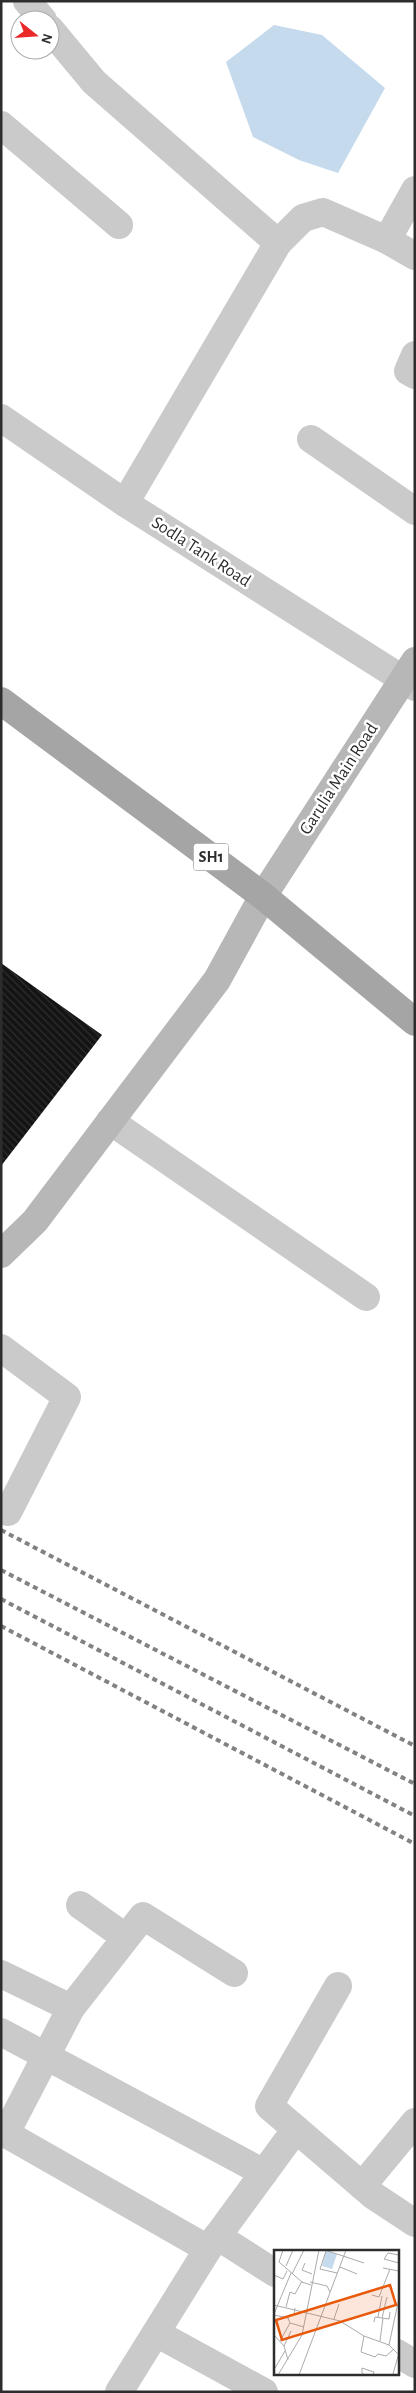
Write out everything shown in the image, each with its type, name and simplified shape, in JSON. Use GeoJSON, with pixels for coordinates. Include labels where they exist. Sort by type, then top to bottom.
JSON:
{"type":"FeatureCollection","features":[{"type":"Feature","properties":{"kind":"main road","name":"SH1"},"geometry":{"type":"LineString","coordinates":[[1,701],[263,896],[415,1022]]}},
{"type":"Feature","properties":{"kind":"street"},"geometry":{"type":"LineString","coordinates":[[60,41],[94,82],[278,243]]}},
{"type":"Feature","properties":{"kind":"street"},"geometry":{"type":"LineString","coordinates":[[1,125],[118,225]]}},
{"type":"Feature","properties":{"kind":"street"},"geometry":{"type":"LineString","coordinates":[[387,240],[415,190]]}},
{"type":"Feature","properties":{"kind":"street"},"geometry":{"type":"LineString","coordinates":[[125,504],[278,243],[303,218],[323,212],[387,240],[415,256]]}},
{"type":"Feature","properties":{"kind":"street"},"geometry":{"type":"LineString","coordinates":[[415,355],[408,371],[415,375]]}},
{"type":"Feature","properties":{"kind":"street","name":"Sodla Tank Road"},"geometry":{"type":"LineString","coordinates":[[1,418],[125,504],[411,677]]}},
{"type":"Feature","properties":{"kind":"street"},"geometry":{"type":"LineString","coordinates":[[311,439],[415,511]]}},
{"type":"Feature","properties":{"kind":"street","name":"Garulia Main Road"},"geometry":{"type":"LineString","coordinates":[[1,1254],[35,1221],[217,980],[263,896],[411,677]]}},
{"type":"Feature","properties":{"kind":"street"},"geometry":{"type":"LineString","coordinates":[[110,1121],[366,1297]]}},
{"type":"Feature","properties":{"kind":"street"},"geometry":{"type":"LineString","coordinates":[[1,1348],[67,1397],[8,1512]]}},
{"type":"Feature","properties":{"kind":"street"},"geometry":{"type":"LineString","coordinates":[[80,1905],[125,1937]]}},
{"type":"Feature","properties":{"kind":"street"},"geometry":{"type":"LineString","coordinates":[[234,1973],[143,1916],[71,2008],[4,2132],[274,2272]]}},
{"type":"Feature","properties":{"kind":"street"},"geometry":{"type":"LineString","coordinates":[[1,1974],[71,2008]]}},
{"type":"Feature","properties":{"kind":"street"},"geometry":{"type":"LineString","coordinates":[[338,1986],[269,2106],[362,2186],[415,2223]]}},
{"type":"Feature","properties":{"kind":"street"},"geometry":{"type":"LineString","coordinates":[[1,2032],[264,2173]]}},
{"type":"Feature","properties":{"kind":"street"},"geometry":{"type":"LineString","coordinates":[[362,2186],[415,2122]]}},
{"type":"Feature","properties":{"kind":"street"},"geometry":{"type":"LineString","coordinates":[[119,2392],[213,2242],[296,2129]]}},
{"type":"Feature","properties":{"kind":"street"},"geometry":{"type":"LineString","coordinates":[[156,2333],[264,2392]]}},
{"type":"Feature","properties":{"kind":"street"},"geometry":{"type":"LineString","coordinates":[[398,2354],[415,2364]]}},
{"type":"Feature","properties":{"kind":"water"},"geometry":{"type":"Polygon","coordinates":[[[274,25],[322,35],[385,88],[338,173],[299,160],[253,137],[226,62],[274,25]]]}},
{"type":"Feature","properties":{"kind":"building"},"geometry":{"type":"Polygon","coordinates":[[[1,963],[102,1035],[1,1166],[1,963]]]}},
{"type":"Feature","properties":{"kind":"railway"},"geometry":{"type":"LineString","coordinates":[[1,1530],[415,1746]]}},
{"type":"Feature","properties":{"kind":"railway"},"geometry":{"type":"LineString","coordinates":[[1,1570],[415,1784]]}},
{"type":"Feature","properties":{"kind":"railway"},"geometry":{"type":"LineString","coordinates":[[1,1599],[415,1816]]}},
{"type":"Feature","properties":{"kind":"railway"},"geometry":{"type":"LineString","coordinates":[[1,1626],[415,1844]]}}]}
